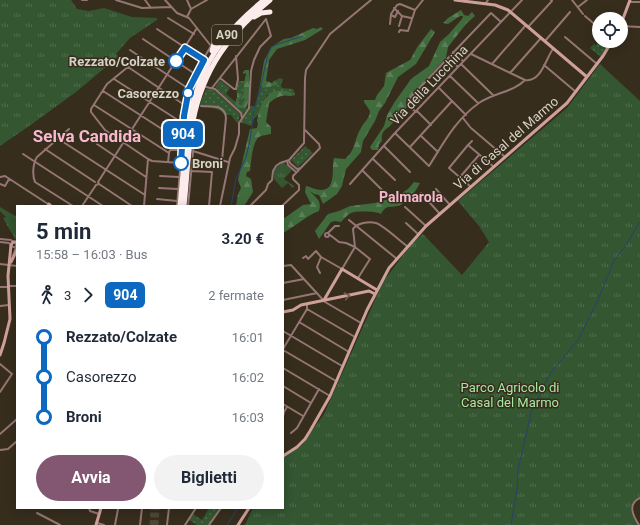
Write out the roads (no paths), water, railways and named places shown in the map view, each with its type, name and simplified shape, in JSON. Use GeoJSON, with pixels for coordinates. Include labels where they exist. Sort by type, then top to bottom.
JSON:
{"type":"FeatureCollection","features":[{"type":"Feature","properties":{"kind":"highway","name":"A90"},"geometry":{"type":"LineString","coordinates":[[179,204],[190,114],[195,93],[204,71],[216,49],[232,29],[264,0]]}},
{"type":"Feature","properties":{"kind":"highway","name":"A90"},"geometry":{"type":"LineString","coordinates":[[184,205],[192,127],[198,99],[204,82],[216,58],[232,36],[270,0]]}},
{"type":"Feature","properties":{"kind":"highway"},"geometry":{"type":"LineString","coordinates":[[243,24],[258,14],[270,12]]}},
{"type":"Feature","properties":{"kind":"highway"},"geometry":{"type":"LineString","coordinates":[[204,71],[206,62],[214,47],[217,33]]}},
{"type":"Feature","properties":{"kind":"main road"},"geometry":{"type":"LineString","coordinates":[[455,0],[500,6],[511,12],[587,78]]}},
{"type":"Feature","properties":{"kind":"main road"},"geometry":{"type":"LineString","coordinates":[[626,12],[630,1]]}},
{"type":"Feature","properties":{"kind":"main road","name":"Via di Casal del Marmo"},"geometry":{"type":"LineString","coordinates":[[374,294],[397,258],[426,226],[568,103],[607,48]]}},
{"type":"Feature","properties":{"kind":"main road"},"geometry":{"type":"LineString","coordinates":[[0,355],[10,321],[8,286],[9,265],[14,243]]}},
{"type":"Feature","properties":{"kind":"main road"},"geometry":{"type":"LineString","coordinates":[[9,265],[16,250]]}},
{"type":"Feature","properties":{"kind":"main road"},"geometry":{"type":"LineString","coordinates":[[324,300],[342,269],[377,290]]}},
{"type":"Feature","properties":{"kind":"main road"},"geometry":{"type":"LineString","coordinates":[[284,312],[293,310],[306,304],[369,291],[374,294],[330,396],[305,439],[295,449],[284,455]]}},
{"type":"Feature","properties":{"kind":"main road"},"geometry":{"type":"LineString","coordinates":[[96,524],[101,509]]}},
{"type":"Feature","properties":{"kind":"main road"},"geometry":{"type":"LineString","coordinates":[[238,525],[248,509]]}},
{"type":"Feature","properties":{"kind":"street"},"geometry":{"type":"LineString","coordinates":[[82,0],[87,0]]}},
{"type":"Feature","properties":{"kind":"street"},"geometry":{"type":"LineString","coordinates":[[116,0],[141,8],[171,6]]}},
{"type":"Feature","properties":{"kind":"street"},"geometry":{"type":"LineString","coordinates":[[146,0],[151,8]]}},
{"type":"Feature","properties":{"kind":"street"},"geometry":{"type":"LineString","coordinates":[[165,0],[176,13],[187,17],[211,46],[194,82],[189,89]]}},
{"type":"Feature","properties":{"kind":"street"},"geometry":{"type":"LineString","coordinates":[[187,0],[191,9]]}},
{"type":"Feature","properties":{"kind":"street"},"geometry":{"type":"LineString","coordinates":[[187,17],[191,9],[207,0]]}},
{"type":"Feature","properties":{"kind":"street"},"geometry":{"type":"LineString","coordinates":[[251,205],[266,190],[268,184],[272,180],[273,171],[276,166],[288,160],[303,145],[306,70],[330,34],[372,0]]}},
{"type":"Feature","properties":{"kind":"street"},"geometry":{"type":"LineString","coordinates":[[399,32],[400,30],[408,31],[411,18],[423,0]]}},
{"type":"Feature","properties":{"kind":"street"},"geometry":{"type":"LineString","coordinates":[[485,4],[488,0]]}},
{"type":"Feature","properties":{"kind":"street","name":"Via della Lucchina"},"geometry":{"type":"LineString","coordinates":[[350,184],[395,133],[522,0]]}},
{"type":"Feature","properties":{"kind":"street"},"geometry":{"type":"LineString","coordinates":[[492,64],[552,1],[551,0]]}},
{"type":"Feature","properties":{"kind":"street"},"geometry":{"type":"LineString","coordinates":[[572,0],[584,15],[592,22]]}},
{"type":"Feature","properties":{"kind":"street"},"geometry":{"type":"LineString","coordinates":[[578,7],[587,0]]}},
{"type":"Feature","properties":{"kind":"street"},"geometry":{"type":"LineString","coordinates":[[630,1],[640,2]]}},
{"type":"Feature","properties":{"kind":"street"},"geometry":{"type":"LineString","coordinates":[[390,24],[391,15],[396,5],[400,4],[415,10]]}},
{"type":"Feature","properties":{"kind":"street"},"geometry":{"type":"LineString","coordinates":[[394,8],[402,16],[411,18]]}},
{"type":"Feature","properties":{"kind":"street"},"geometry":{"type":"LineString","coordinates":[[395,17],[398,11]]}},
{"type":"Feature","properties":{"kind":"street"},"geometry":{"type":"LineString","coordinates":[[431,125],[408,105],[407,101],[491,12],[501,22]]}},
{"type":"Feature","properties":{"kind":"street"},"geometry":{"type":"LineString","coordinates":[[545,42],[570,12]]}},
{"type":"Feature","properties":{"kind":"street"},"geometry":{"type":"LineString","coordinates":[[391,15],[401,19]]}},
{"type":"Feature","properties":{"kind":"street"},"geometry":{"type":"LineString","coordinates":[[399,26],[402,16]]}},
{"type":"Feature","properties":{"kind":"street"},"geometry":{"type":"LineString","coordinates":[[168,18],[194,34]]}},
{"type":"Feature","properties":{"kind":"street"},"geometry":{"type":"LineString","coordinates":[[212,88],[266,19],[271,36],[262,44],[255,57],[251,71],[250,106],[239,124],[236,146],[229,162],[220,205]]}},
{"type":"Feature","properties":{"kind":"street"},"geometry":{"type":"LineString","coordinates":[[628,26],[640,27]]}},
{"type":"Feature","properties":{"kind":"street"},"geometry":{"type":"LineString","coordinates":[[83,205],[197,28]]}},
{"type":"Feature","properties":{"kind":"street"},"geometry":{"type":"LineString","coordinates":[[157,29],[204,60]]}},
{"type":"Feature","properties":{"kind":"street"},"geometry":{"type":"LineString","coordinates":[[565,37],[596,64]]}},
{"type":"Feature","properties":{"kind":"street"},"geometry":{"type":"LineString","coordinates":[[510,73],[541,38]]}},
{"type":"Feature","properties":{"kind":"street"},"geometry":{"type":"LineString","coordinates":[[142,39],[195,74]]}},
{"type":"Feature","properties":{"kind":"street"},"geometry":{"type":"LineString","coordinates":[[471,54],[525,80],[530,80],[535,78],[553,48]]}},
{"type":"Feature","properties":{"kind":"street"},"geometry":{"type":"LineString","coordinates":[[130,50],[189,89]]}},
{"type":"Feature","properties":{"kind":"street"},"geometry":{"type":"LineString","coordinates":[[453,52],[463,61]]}},
{"type":"Feature","properties":{"kind":"street"},"geometry":{"type":"LineString","coordinates":[[139,56],[107,85],[94,104],[91,112],[104,129],[148,159],[152,161],[181,163]]}},
{"type":"Feature","properties":{"kind":"street"},"geometry":{"type":"LineString","coordinates":[[220,78],[236,90],[238,81],[236,56]]}},
{"type":"Feature","properties":{"kind":"street"},"geometry":{"type":"LineString","coordinates":[[448,58],[458,67]]}},
{"type":"Feature","properties":{"kind":"street"},"geometry":{"type":"LineString","coordinates":[[157,199],[179,204],[178,189],[186,106],[189,89],[195,74],[204,60]]}},
{"type":"Feature","properties":{"kind":"street"},"geometry":{"type":"LineString","coordinates":[[461,64],[493,95]]}},
{"type":"Feature","properties":{"kind":"street"},"geometry":{"type":"LineString","coordinates":[[544,65],[576,92]]}},
{"type":"Feature","properties":{"kind":"street"},"geometry":{"type":"LineString","coordinates":[[128,67],[158,89],[186,106]]}},
{"type":"Feature","properties":{"kind":"street"},"geometry":{"type":"LineString","coordinates":[[450,76],[478,104]]}},
{"type":"Feature","properties":{"kind":"street"},"geometry":{"type":"LineString","coordinates":[[114,78],[184,124]]}},
{"type":"Feature","properties":{"kind":"street"},"geometry":{"type":"LineString","coordinates":[[395,133],[428,166],[454,127],[478,104],[493,95],[519,86],[525,80]]}},
{"type":"Feature","properties":{"kind":"street"},"geometry":{"type":"LineString","coordinates":[[206,87],[215,89],[241,113],[242,118]]}},
{"type":"Feature","properties":{"kind":"street"},"geometry":{"type":"LineString","coordinates":[[438,88],[466,115]]}},
{"type":"Feature","properties":{"kind":"street"},"geometry":{"type":"LineString","coordinates":[[103,91],[182,142]]}},
{"type":"Feature","properties":{"kind":"street"},"geometry":{"type":"LineString","coordinates":[[410,147],[452,101]]}},
{"type":"Feature","properties":{"kind":"street"},"geometry":{"type":"LineString","coordinates":[[94,104],[169,153]]}},
{"type":"Feature","properties":{"kind":"street"},"geometry":{"type":"LineString","coordinates":[[201,106],[219,107],[225,113],[222,160]]}},
{"type":"Feature","properties":{"kind":"street"},"geometry":{"type":"LineString","coordinates":[[463,118],[470,127],[505,157]]}},
{"type":"Feature","properties":{"kind":"street"},"geometry":{"type":"LineString","coordinates":[[188,205],[196,120]]}},
{"type":"Feature","properties":{"kind":"street"},"geometry":{"type":"LineString","coordinates":[[69,129],[38,155],[34,161],[34,178],[35,181],[71,205]]}},
{"type":"Feature","properties":{"kind":"street"},"geometry":{"type":"LineString","coordinates":[[283,205],[299,190],[299,185],[293,178],[296,173],[320,148],[319,144],[304,129]]}},
{"type":"Feature","properties":{"kind":"street"},"geometry":{"type":"LineString","coordinates":[[304,135],[308,133]]}},
{"type":"Feature","properties":{"kind":"street"},"geometry":{"type":"LineString","coordinates":[[421,136],[438,152]]}},
{"type":"Feature","properties":{"kind":"street"},"geometry":{"type":"LineString","coordinates":[[57,138],[145,195]]}},
{"type":"Feature","properties":{"kind":"street"},"geometry":{"type":"LineString","coordinates":[[471,187],[449,168],[472,141]]}},
{"type":"Feature","properties":{"kind":"street"},"geometry":{"type":"LineString","coordinates":[[97,144],[146,177]]}},
{"type":"Feature","properties":{"kind":"street"},"geometry":{"type":"LineString","coordinates":[[468,145],[494,167]]}},
{"type":"Feature","properties":{"kind":"street"},"geometry":{"type":"LineString","coordinates":[[384,146],[410,172]]}},
{"type":"Feature","properties":{"kind":"street"},"geometry":{"type":"LineString","coordinates":[[44,149],[130,205]]}},
{"type":"Feature","properties":{"kind":"street"},"geometry":{"type":"LineString","coordinates":[[168,162],[169,153],[171,150],[182,150]]}},
{"type":"Feature","properties":{"kind":"street"},"geometry":{"type":"LineString","coordinates":[[193,151],[229,162]]}},
{"type":"Feature","properties":{"kind":"street"},"geometry":{"type":"LineString","coordinates":[[22,154],[100,205]]}},
{"type":"Feature","properties":{"kind":"street"},"geometry":{"type":"LineString","coordinates":[[460,177],[479,155]]}},
{"type":"Feature","properties":{"kind":"street"},"geometry":{"type":"LineString","coordinates":[[372,158],[395,180]]}},
{"type":"Feature","properties":{"kind":"street"},"geometry":{"type":"LineString","coordinates":[[144,205],[148,159]]}},
{"type":"Feature","properties":{"kind":"street"},"geometry":{"type":"LineString","coordinates":[[288,160],[297,169],[301,168]]}},
{"type":"Feature","properties":{"kind":"street"},"geometry":{"type":"LineString","coordinates":[[288,160],[288,165],[296,173]]}},
{"type":"Feature","properties":{"kind":"street"},"geometry":{"type":"LineString","coordinates":[[362,170],[384,192]]}},
{"type":"Feature","properties":{"kind":"street"},"geometry":{"type":"LineString","coordinates":[[191,171],[212,172],[209,205]]}},
{"type":"Feature","properties":{"kind":"street"},"geometry":{"type":"LineString","coordinates":[[0,176],[4,176],[49,205]]}},
{"type":"Feature","properties":{"kind":"street"},"geometry":{"type":"LineString","coordinates":[[160,176],[179,177]]}},
{"type":"Feature","properties":{"kind":"street"},"geometry":{"type":"LineString","coordinates":[[0,184],[5,186],[9,179]]}},
{"type":"Feature","properties":{"kind":"street"},"geometry":{"type":"LineString","coordinates":[[159,188],[178,189]]}},
{"type":"Feature","properties":{"kind":"street"},"geometry":{"type":"LineString","coordinates":[[436,189],[450,205]]}},
{"type":"Feature","properties":{"kind":"street"},"geometry":{"type":"LineString","coordinates":[[421,193],[440,214]]}},
{"type":"Feature","properties":{"kind":"street"},"geometry":{"type":"LineString","coordinates":[[405,207],[426,226]]}},
{"type":"Feature","properties":{"kind":"street"},"geometry":{"type":"LineString","coordinates":[[349,220],[397,258]]}},
{"type":"Feature","properties":{"kind":"street"},"geometry":{"type":"LineString","coordinates":[[406,223],[418,234]]}},
{"type":"Feature","properties":{"kind":"street"},"geometry":{"type":"LineString","coordinates":[[303,258],[305,256],[308,259],[316,251],[321,257],[342,269],[355,247],[352,230],[359,224],[377,224],[407,246]]}},
{"type":"Feature","properties":{"kind":"street"},"geometry":{"type":"LineString","coordinates":[[339,226],[335,226],[329,234],[339,242],[355,247],[370,259],[358,278]]}},
{"type":"Feature","properties":{"kind":"street"},"geometry":{"type":"LineString","coordinates":[[0,239],[11,240],[14,243]]}},
{"type":"Feature","properties":{"kind":"street"},"geometry":{"type":"LineString","coordinates":[[0,242],[14,243]]}},
{"type":"Feature","properties":{"kind":"street"},"geometry":{"type":"LineString","coordinates":[[320,273],[317,267],[321,257]]}},
{"type":"Feature","properties":{"kind":"street"},"geometry":{"type":"LineString","coordinates":[[0,264],[16,266]]}},
{"type":"Feature","properties":{"kind":"street"},"geometry":{"type":"LineString","coordinates":[[284,266],[291,265],[326,303],[361,323]]}},
{"type":"Feature","properties":{"kind":"street"},"geometry":{"type":"LineString","coordinates":[[284,283],[304,279]]}},
{"type":"Feature","properties":{"kind":"street"},"geometry":{"type":"LineString","coordinates":[[0,286],[16,286]]}},
{"type":"Feature","properties":{"kind":"street"},"geometry":{"type":"LineString","coordinates":[[369,291],[372,287]]}},
{"type":"Feature","properties":{"kind":"street"},"geometry":{"type":"LineString","coordinates":[[284,300],[317,293]]}},
{"type":"Feature","properties":{"kind":"street"},"geometry":{"type":"LineString","coordinates":[[284,347],[307,309],[306,304]]}},
{"type":"Feature","properties":{"kind":"street"},"geometry":{"type":"LineString","coordinates":[[0,306],[9,305]]}},
{"type":"Feature","properties":{"kind":"street"},"geometry":{"type":"LineString","coordinates":[[307,309],[355,337]]}},
{"type":"Feature","properties":{"kind":"street"},"geometry":{"type":"LineString","coordinates":[[299,322],[349,352]]}},
{"type":"Feature","properties":{"kind":"street"},"geometry":{"type":"LineString","coordinates":[[284,332],[342,367]]}},
{"type":"Feature","properties":{"kind":"street"},"geometry":{"type":"LineString","coordinates":[[284,350],[336,381]]}},
{"type":"Feature","properties":{"kind":"street"},"geometry":{"type":"LineString","coordinates":[[0,364],[11,372],[12,375],[0,392]]}},
{"type":"Feature","properties":{"kind":"street"},"geometry":{"type":"LineString","coordinates":[[284,369],[330,396]]}},
{"type":"Feature","properties":{"kind":"street"},"geometry":{"type":"LineString","coordinates":[[284,387],[311,403]]}},
{"type":"Feature","properties":{"kind":"street"},"geometry":{"type":"LineString","coordinates":[[291,433],[297,428],[319,389]]}},
{"type":"Feature","properties":{"kind":"street"},"geometry":{"type":"LineString","coordinates":[[284,404],[303,416]]}},
{"type":"Feature","properties":{"kind":"street"},"geometry":{"type":"LineString","coordinates":[[284,414],[287,406]]}},
{"type":"Feature","properties":{"kind":"street"},"geometry":{"type":"LineString","coordinates":[[0,434],[16,420]]}},
{"type":"Feature","properties":{"kind":"street"},"geometry":{"type":"LineString","coordinates":[[0,450],[8,449],[16,442]]}},
{"type":"Feature","properties":{"kind":"street"},"geometry":{"type":"LineString","coordinates":[[638,524],[633,516],[632,508],[634,502],[640,498]]}},
{"type":"Feature","properties":{"kind":"street"},"geometry":{"type":"LineString","coordinates":[[89,509],[90,511],[100,514]]}},
{"type":"Feature","properties":{"kind":"street"},"geometry":{"type":"LineString","coordinates":[[115,525],[118,509]]}},
{"type":"Feature","properties":{"kind":"street"},"geometry":{"type":"LineString","coordinates":[[140,525],[142,509]]}},
{"type":"Feature","properties":{"kind":"street"},"geometry":{"type":"LineString","coordinates":[[167,525],[169,509]]}},
{"type":"Feature","properties":{"kind":"street"},"geometry":{"type":"LineString","coordinates":[[185,525],[195,509]]}},
{"type":"Feature","properties":{"kind":"street"},"geometry":{"type":"LineString","coordinates":[[209,525],[220,509]]}},
{"type":"Feature","properties":{"kind":"street"},"geometry":{"type":"LineString","coordinates":[[37,513],[60,525]]}},
{"type":"Feature","properties":{"kind":"street"},"geometry":{"type":"LineString","coordinates":[[96,524],[104,525]]}},
{"type":"Feature","properties":{"kind":"waterway"},"geometry":{"type":"LineString","coordinates":[[231,205],[236,179],[246,157],[254,110],[268,54],[271,48],[275,45],[303,36]]}},
{"type":"Feature","properties":{"kind":"waterway"},"geometry":{"type":"LineString","coordinates":[[511,525],[517,489],[518,470],[531,413],[549,375],[578,340],[597,302],[614,261],[626,245],[640,221]]}},
{"type":"Feature","properties":{"kind":"waterway"},"geometry":{"type":"LineString","coordinates":[[227,525],[237,509]]}},
{"type":"Feature","properties":{"kind":"tunnel"},"geometry":{"type":"LineString","coordinates":[[152,525],[153,509]]}},
{"type":"Feature","properties":{"kind":"tunnel"},"geometry":{"type":"LineString","coordinates":[[156,525],[157,509]]}},
{"type":"Feature","properties":{"kind":"place","name":"Rezzato/Colzate"},"geometry":{"type":"Point","coordinates":[176,61]}},
{"type":"Feature","properties":{"kind":"place","name":"Casorezzo"},"geometry":{"type":"Point","coordinates":[188,93]}},
{"type":"Feature","properties":{"kind":"place","name":"Broni"},"geometry":{"type":"Point","coordinates":[181,163]}},
{"type":"Feature","properties":{"kind":"district","name":"Selva Candida"},"geometry":{"type":"Point","coordinates":[87,136]}},
{"type":"Feature","properties":{"kind":"district","name":"Palmarola"},"geometry":{"type":"Point","coordinates":[411,197]}},
{"type":"Feature","properties":{"kind":"park label","name":"Parco Agricolo di Casal del Marmo"},"geometry":{"type":"Point","coordinates":[510,394]}}]}
